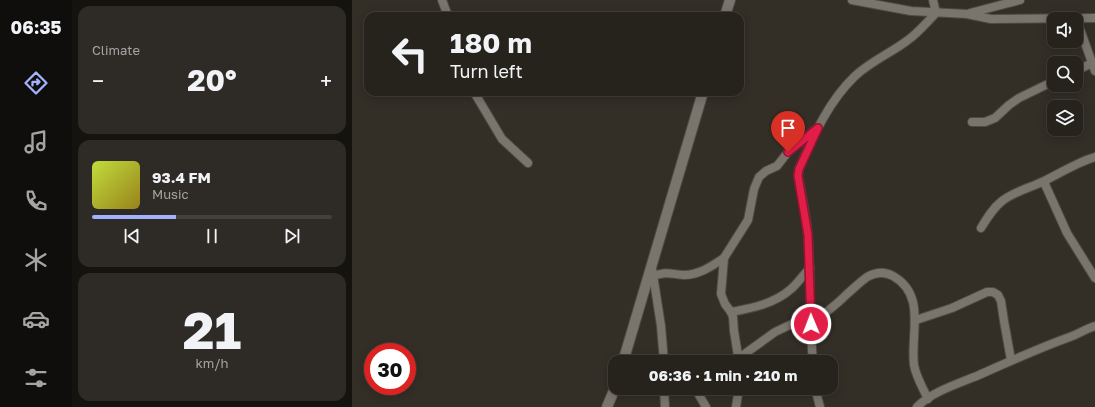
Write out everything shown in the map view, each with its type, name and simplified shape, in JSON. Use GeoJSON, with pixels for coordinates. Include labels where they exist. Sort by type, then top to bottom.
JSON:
{"type":"FeatureCollection","features":[{"type":"Feature","properties":{"kind":"street"},"geometry":{"type":"LineString","coordinates":[[442,0],[446,12]]}},
{"type":"Feature","properties":{"kind":"street"},"geometry":{"type":"LineString","coordinates":[[726,12],[730,0]]}},
{"type":"Feature","properties":{"kind":"street"},"geometry":{"type":"LineString","coordinates":[[852,0],[904,10],[967,14],[1001,20],[1047,18]]}},
{"type":"Feature","properties":{"kind":"street"},"geometry":{"type":"LineString","coordinates":[[933,0],[936,13]]}},
{"type":"Feature","properties":{"kind":"street"},"geometry":{"type":"LineString","coordinates":[[967,14],[1007,2],[1020,0]]}},
{"type":"Feature","properties":{"kind":"street"},"geometry":{"type":"LineString","coordinates":[[813,355],[808,235],[798,176],[799,169],[830,105],[842,89],[870,63],[909,40],[936,13]]}},
{"type":"Feature","properties":{"kind":"street"},"geometry":{"type":"LineString","coordinates":[[1083,18],[1095,18]]}},
{"type":"Feature","properties":{"kind":"street"},"geometry":{"type":"LineString","coordinates":[[1083,38],[1095,71]]}},
{"type":"Feature","properties":{"kind":"street"},"geometry":{"type":"LineString","coordinates":[[1083,68],[1092,63]]}},
{"type":"Feature","properties":{"kind":"street"},"geometry":{"type":"LineString","coordinates":[[972,122],[985,122],[995,118],[1019,98],[1047,84]]}},
{"type":"Feature","properties":{"kind":"street"},"geometry":{"type":"LineString","coordinates":[[476,96],[502,139],[528,164]]}},
{"type":"Feature","properties":{"kind":"street"},"geometry":{"type":"LineString","coordinates":[[625,355],[702,96]]}},
{"type":"Feature","properties":{"kind":"street"},"geometry":{"type":"LineString","coordinates":[[738,355],[732,312],[725,304],[721,294],[724,258],[748,220],[754,189],[759,177],[766,171],[777,166],[788,152],[818,128]]}},
{"type":"Feature","properties":{"kind":"street"},"geometry":{"type":"LineString","coordinates":[[981,228],[1001,202],[1012,194],[1044,182],[1085,160],[1095,157]]}},
{"type":"Feature","properties":{"kind":"street"},"geometry":{"type":"LineString","coordinates":[[1044,182],[1067,233],[1095,278]]}},
{"type":"Feature","properties":{"kind":"street"},"geometry":{"type":"LineString","coordinates":[[653,276],[672,272],[684,275],[696,274],[724,258]]}},
{"type":"Feature","properties":{"kind":"street"},"geometry":{"type":"LineString","coordinates":[[652,265],[665,355]]}},
{"type":"Feature","properties":{"kind":"street"},"geometry":{"type":"LineString","coordinates":[[732,312],[761,305],[778,298],[791,289],[810,268]]}},
{"type":"Feature","properties":{"kind":"street"},"geometry":{"type":"LineString","coordinates":[[811,324],[829,311],[866,278],[882,272],[902,280],[912,297],[916,320],[914,364],[917,377],[928,399]]}},
{"type":"Feature","properties":{"kind":"street"},"geometry":{"type":"LineString","coordinates":[[916,320],[952,308],[987,292],[993,292],[998,295],[1002,301],[1004,321],[1012,360]]}},
{"type":"Feature","properties":{"kind":"street"},"geometry":{"type":"LineString","coordinates":[[745,355],[775,332],[811,315]]}},
{"type":"Feature","properties":{"kind":"street"},"geometry":{"type":"LineString","coordinates":[[917,407],[928,399],[1012,360],[1095,326]]}},
{"type":"Feature","properties":{"kind":"street"},"geometry":{"type":"LineString","coordinates":[[607,407],[612,395]]}},
{"type":"Feature","properties":{"kind":"street"},"geometry":{"type":"LineString","coordinates":[[664,395],[665,407]]}},
{"type":"Feature","properties":{"kind":"street"},"geometry":{"type":"LineString","coordinates":[[699,395],[706,407]]}},
{"type":"Feature","properties":{"kind":"street"},"geometry":{"type":"LineString","coordinates":[[736,407],[738,395]]}},
{"type":"Feature","properties":{"kind":"street"},"geometry":{"type":"LineString","coordinates":[[817,395],[820,407]]}},
{"type":"Feature","properties":{"kind":"route"},"geometry":{"type":"LineString","coordinates":[[788,152],[818,128],[799,169],[798,176],[808,235],[811,324]]}}]}
